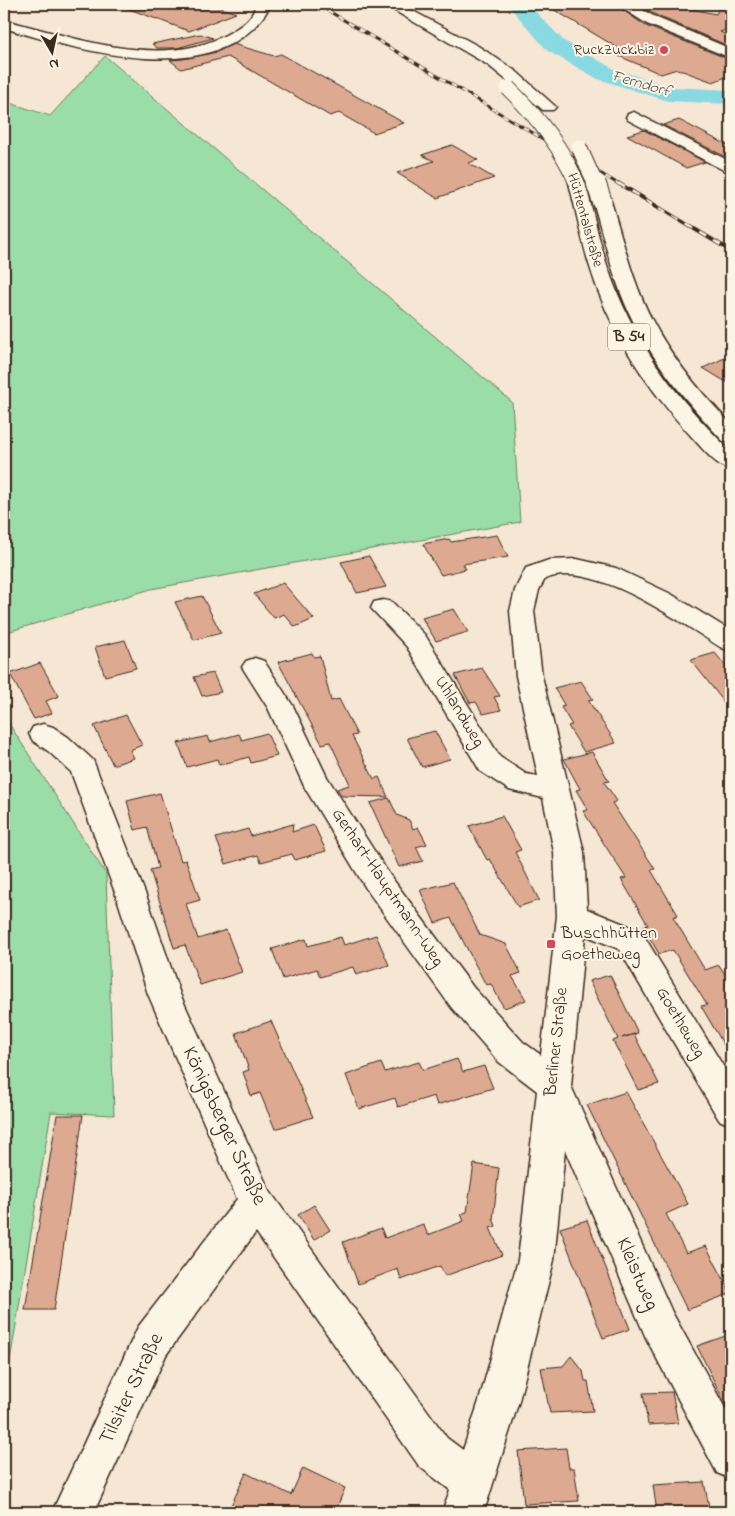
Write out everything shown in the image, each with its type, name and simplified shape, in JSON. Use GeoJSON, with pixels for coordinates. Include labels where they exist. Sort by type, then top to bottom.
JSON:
{"type":"FeatureCollection","features":[{"type":"Feature","properties":{"kind":"main road"},"geometry":{"type":"LineString","coordinates":[[4,24],[42,35],[105,48],[167,54],[199,51],[224,42],[246,29],[262,8],[262,4]]}},
{"type":"Feature","properties":{"kind":"main road"},"geometry":{"type":"LineString","coordinates":[[623,4],[652,21],[731,54]]}},
{"type":"Feature","properties":{"kind":"main road","name":"Hüttentalstraße"},"geometry":{"type":"LineString","coordinates":[[384,6],[469,58],[508,88],[532,110],[546,128],[562,151],[576,184],[598,264],[620,322],[638,354],[660,386],[684,415],[731,463]]}},
{"type":"Feature","properties":{"kind":"main road","name":"Hüttentalstraße"},"geometry":{"type":"LineString","coordinates":[[384,6],[460,41],[505,69],[560,120]]}},
{"type":"Feature","properties":{"kind":"main road"},"geometry":{"type":"LineString","coordinates":[[634,117],[731,168]]}},
{"type":"Feature","properties":{"kind":"main road","name":"Hüttentalstraße"},"geometry":{"type":"LineString","coordinates":[[570,134],[591,170],[620,264],[643,321],[682,382],[731,436]]}},
{"type":"Feature","properties":{"kind":"main road","name":"Berliner Straße"},"geometry":{"type":"LineString","coordinates":[[468,1497],[499,1401],[536,1260],[553,1083],[572,916],[569,852],[529,676],[522,611],[527,590],[535,574],[549,568],[576,567],[607,574],[662,600],[731,642]]}},
{"type":"Feature","properties":{"kind":"main road","name":"Uhlandweg"},"geometry":{"type":"LineString","coordinates":[[383,608],[416,641],[490,764],[519,783],[554,789]]}},
{"type":"Feature","properties":{"kind":"main road","name":"Gerhart-Hauptmann-Weg"},"geometry":{"type":"LineString","coordinates":[[255,667],[280,706],[315,781],[378,882],[462,997],[511,1052],[553,1083]]}},
{"type":"Feature","properties":{"kind":"main road","name":"Königsberger Straße"},"geometry":{"type":"LineString","coordinates":[[43,734],[58,744],[83,767],[132,898],[164,994],[256,1202],[433,1452],[468,1497]]}},
{"type":"Feature","properties":{"kind":"main road","name":"Goetheweg"},"geometry":{"type":"LineString","coordinates":[[572,916],[630,940],[731,1109]]}},
{"type":"Feature","properties":{"kind":"main road","name":"Kleistweg"},"geometry":{"type":"LineString","coordinates":[[553,1083],[659,1325],[731,1459]]}},
{"type":"Feature","properties":{"kind":"main road","name":"Tilsiter Straße"},"geometry":{"type":"LineString","coordinates":[[72,1512],[152,1340],[256,1202]]}},
{"type":"Feature","properties":{"kind":"green space"},"geometry":{"type":"Polygon","coordinates":[[[105,56],[512,402],[520,522],[151,589],[4,633],[4,101],[50,116],[105,56]]]}},
{"type":"Feature","properties":{"kind":"green space"},"geometry":{"type":"Polygon","coordinates":[[[4,716],[106,874],[114,1115],[51,1112],[9,1367],[4,1364],[4,716]]]}},
{"type":"Feature","properties":{"kind":"building"},"geometry":{"type":"Polygon","coordinates":[[[121,4],[209,4],[236,13],[189,31],[121,6],[121,4]]]}},
{"type":"Feature","properties":{"kind":"building"},"geometry":{"type":"Polygon","coordinates":[[[614,4],[646,26],[731,60],[731,75],[713,82],[677,69],[661,74],[614,54],[623,51],[551,8],[614,4]]]}},
{"type":"Feature","properties":{"kind":"building"},"geometry":{"type":"Polygon","coordinates":[[[635,4],[651,4],[668,10],[676,6],[716,14],[721,4],[731,4],[731,28],[720,32],[731,37],[731,47],[658,16],[635,4]]]}},
{"type":"Feature","properties":{"kind":"building"},"geometry":{"type":"Polygon","coordinates":[[[200,34],[213,38],[177,48],[157,48],[152,44],[200,34]]]}},
{"type":"Feature","properties":{"kind":"building"},"geometry":{"type":"Polygon","coordinates":[[[233,44],[274,56],[281,54],[404,123],[374,133],[339,113],[330,116],[228,57],[181,69],[170,60],[217,52],[233,44]]]}},
{"type":"Feature","properties":{"kind":"building"},"geometry":{"type":"Polygon","coordinates":[[[679,120],[731,147],[731,154],[724,156],[663,125],[679,120]]]}},
{"type":"Feature","properties":{"kind":"building"},"geometry":{"type":"Polygon","coordinates":[[[644,130],[705,162],[686,168],[627,135],[644,130]]]}},
{"type":"Feature","properties":{"kind":"building"},"geometry":{"type":"Polygon","coordinates":[[[452,145],[478,160],[468,163],[494,178],[437,198],[397,173],[434,161],[422,155],[452,145]]]}},
{"type":"Feature","properties":{"kind":"building"},"geometry":{"type":"Polygon","coordinates":[[[731,355],[731,385],[703,368],[731,355]]]}},
{"type":"Feature","properties":{"kind":"building"},"geometry":{"type":"Polygon","coordinates":[[[497,535],[508,557],[463,564],[466,569],[441,575],[423,544],[449,539],[451,542],[497,535]]]}},
{"type":"Feature","properties":{"kind":"building"},"geometry":{"type":"Polygon","coordinates":[[[369,556],[386,587],[357,593],[341,562],[369,556]]]}},
{"type":"Feature","properties":{"kind":"building"},"geometry":{"type":"Polygon","coordinates":[[[283,583],[314,619],[295,627],[284,614],[274,618],[254,594],[283,583]]]}},
{"type":"Feature","properties":{"kind":"building"},"geometry":{"type":"Polygon","coordinates":[[[202,596],[221,633],[194,640],[175,602],[202,596]]]}},
{"type":"Feature","properties":{"kind":"building"},"geometry":{"type":"Polygon","coordinates":[[[454,609],[468,632],[436,641],[422,618],[454,609]]]}},
{"type":"Feature","properties":{"kind":"building"},"geometry":{"type":"Polygon","coordinates":[[[125,640],[136,668],[105,676],[95,647],[125,640]]]}},
{"type":"Feature","properties":{"kind":"building"},"geometry":{"type":"Polygon","coordinates":[[[312,653],[314,657],[320,656],[331,701],[339,699],[357,735],[352,736],[374,779],[379,777],[388,797],[342,796],[337,789],[349,785],[349,782],[330,742],[322,744],[278,662],[312,653]]]}},
{"type":"Feature","properties":{"kind":"building"},"geometry":{"type":"Polygon","coordinates":[[[715,653],[731,672],[731,711],[691,660],[715,653]]]}},
{"type":"Feature","properties":{"kind":"building"},"geometry":{"type":"Polygon","coordinates":[[[40,663],[59,696],[46,701],[52,713],[34,719],[10,674],[40,663]]]}},
{"type":"Feature","properties":{"kind":"building"},"geometry":{"type":"Polygon","coordinates":[[[482,668],[500,696],[494,697],[501,710],[483,714],[476,702],[470,703],[455,675],[482,668]]]}},
{"type":"Feature","properties":{"kind":"building"},"geometry":{"type":"Polygon","coordinates":[[[213,673],[221,692],[202,696],[194,677],[213,673]]]}},
{"type":"Feature","properties":{"kind":"building"},"geometry":{"type":"Polygon","coordinates":[[[581,681],[593,699],[588,700],[616,743],[584,752],[568,726],[572,725],[561,707],[565,706],[554,688],[581,681]]]}},
{"type":"Feature","properties":{"kind":"building"},"geometry":{"type":"Polygon","coordinates":[[[126,715],[142,745],[130,750],[134,758],[113,765],[94,726],[126,715]]]}},
{"type":"Feature","properties":{"kind":"building"},"geometry":{"type":"Polygon","coordinates":[[[435,731],[450,759],[422,767],[407,738],[435,731]]]}},
{"type":"Feature","properties":{"kind":"building"},"geometry":{"type":"Polygon","coordinates":[[[267,733],[277,756],[251,763],[249,757],[219,765],[217,759],[187,767],[178,743],[208,736],[210,742],[239,734],[242,740],[267,733]]]}},
{"type":"Feature","properties":{"kind":"building"},"geometry":{"type":"Polygon","coordinates":[[[592,752],[609,781],[604,782],[617,801],[612,803],[655,869],[651,870],[678,915],[673,917],[705,970],[719,965],[731,983],[731,1057],[701,1006],[707,1005],[673,950],[659,954],[643,926],[648,925],[621,879],[626,878],[583,811],[588,810],[576,790],[580,789],[564,759],[592,752]]]}},
{"type":"Feature","properties":{"kind":"building"},"geometry":{"type":"Polygon","coordinates":[[[160,793],[181,861],[186,860],[200,900],[186,904],[198,939],[226,930],[242,972],[200,985],[185,945],[174,948],[150,870],[158,868],[147,827],[135,830],[127,801],[160,793]]]}},
{"type":"Feature","properties":{"kind":"building"},"geometry":{"type":"Polygon","coordinates":[[[389,798],[397,815],[409,820],[413,829],[418,827],[427,844],[416,847],[423,861],[399,867],[370,803],[389,798]]]}},
{"type":"Feature","properties":{"kind":"building"},"geometry":{"type":"Polygon","coordinates":[[[502,816],[521,850],[515,852],[539,900],[518,907],[490,859],[487,860],[469,826],[502,816]]]}},
{"type":"Feature","properties":{"kind":"building"},"geometry":{"type":"Polygon","coordinates":[[[293,824],[292,832],[314,825],[326,851],[295,860],[292,854],[261,862],[258,855],[226,864],[216,838],[248,829],[251,836],[293,824]]]}},
{"type":"Feature","properties":{"kind":"building"},"geometry":{"type":"Polygon","coordinates":[[[453,882],[480,935],[506,944],[521,973],[512,976],[526,1000],[504,1008],[491,984],[486,985],[451,918],[435,923],[420,890],[453,882]]]}},
{"type":"Feature","properties":{"kind":"building"},"geometry":{"type":"Polygon","coordinates":[[[376,935],[389,965],[356,975],[353,967],[320,977],[317,969],[283,979],[272,949],[306,939],[308,946],[341,937],[344,945],[376,935]]]}},
{"type":"Feature","properties":{"kind":"building"},"geometry":{"type":"Polygon","coordinates":[[[610,975],[638,1033],[634,1034],[659,1084],[638,1090],[613,1041],[618,1039],[589,981],[610,975]]]}},
{"type":"Feature","properties":{"kind":"building"},"geometry":{"type":"Polygon","coordinates":[[[271,1021],[313,1117],[275,1129],[260,1093],[251,1096],[243,1072],[249,1070],[236,1033],[271,1021]]]}},
{"type":"Feature","properties":{"kind":"building"},"geometry":{"type":"Polygon","coordinates":[[[457,1059],[463,1072],[484,1066],[493,1088],[437,1105],[434,1096],[398,1107],[395,1098],[359,1109],[346,1075],[381,1063],[385,1072],[419,1062],[423,1070],[457,1059]]]}},
{"type":"Feature","properties":{"kind":"building"},"geometry":{"type":"Polygon","coordinates":[[[626,1092],[688,1204],[666,1214],[686,1253],[706,1246],[731,1293],[687,1310],[587,1105],[626,1092]]]}},
{"type":"Feature","properties":{"kind":"building"},"geometry":{"type":"Polygon","coordinates":[[[57,1115],[83,1115],[54,1310],[25,1310],[57,1115]]]}},
{"type":"Feature","properties":{"kind":"building"},"geometry":{"type":"Polygon","coordinates":[[[474,1164],[499,1168],[493,1219],[496,1226],[490,1228],[502,1255],[445,1276],[440,1266],[401,1280],[398,1269],[358,1284],[343,1242],[381,1228],[385,1238],[423,1224],[428,1235],[464,1221],[461,1214],[467,1212],[474,1164]]]}},
{"type":"Feature","properties":{"kind":"building"},"geometry":{"type":"Polygon","coordinates":[[[314,1205],[330,1230],[314,1240],[298,1215],[314,1205]]]}},
{"type":"Feature","properties":{"kind":"building"},"geometry":{"type":"Polygon","coordinates":[[[587,1220],[630,1329],[603,1338],[560,1228],[587,1220]]]}},
{"type":"Feature","properties":{"kind":"building"},"geometry":{"type":"Polygon","coordinates":[[[731,1334],[731,1416],[697,1346],[731,1334]]]}},
{"type":"Feature","properties":{"kind":"building"},"geometry":{"type":"Polygon","coordinates":[[[571,1356],[583,1371],[585,1381],[588,1381],[593,1411],[550,1413],[541,1368],[563,1366],[571,1356]]]}},
{"type":"Feature","properties":{"kind":"building"},"geometry":{"type":"Polygon","coordinates":[[[672,1392],[678,1423],[648,1425],[643,1393],[672,1392]]]}},
{"type":"Feature","properties":{"kind":"building"},"geometry":{"type":"Polygon","coordinates":[[[566,1448],[569,1468],[574,1468],[579,1501],[524,1504],[518,1451],[566,1448]]]}},
{"type":"Feature","properties":{"kind":"building"},"geometry":{"type":"Polygon","coordinates":[[[303,1468],[345,1488],[335,1512],[228,1512],[246,1473],[291,1495],[303,1468]]]}},
{"type":"Feature","properties":{"kind":"building"},"geometry":{"type":"Polygon","coordinates":[[[704,1482],[710,1512],[657,1512],[653,1485],[704,1482]]]}},
{"type":"Feature","properties":{"kind":"waterway","name":"Ferndorf"},"geometry":{"type":"LineString","coordinates":[[517,4],[556,46],[606,74],[668,94],[731,97]]}},
{"type":"Feature","properties":{"kind":"railway"},"geometry":{"type":"LineString","coordinates":[[317,4],[620,185]]}},
{"type":"Feature","properties":{"kind":"railway"},"geometry":{"type":"LineString","coordinates":[[618,183],[731,251]]}},
{"type":"Feature","properties":{"kind":"place","name":"RuckZuck.biz"},"geometry":{"type":"Point","coordinates":[664,50]}},
{"type":"Feature","properties":{"kind":"place","name":"Buschhütten Goetheweg"},"geometry":{"type":"Point","coordinates":[551,944]}}]}
